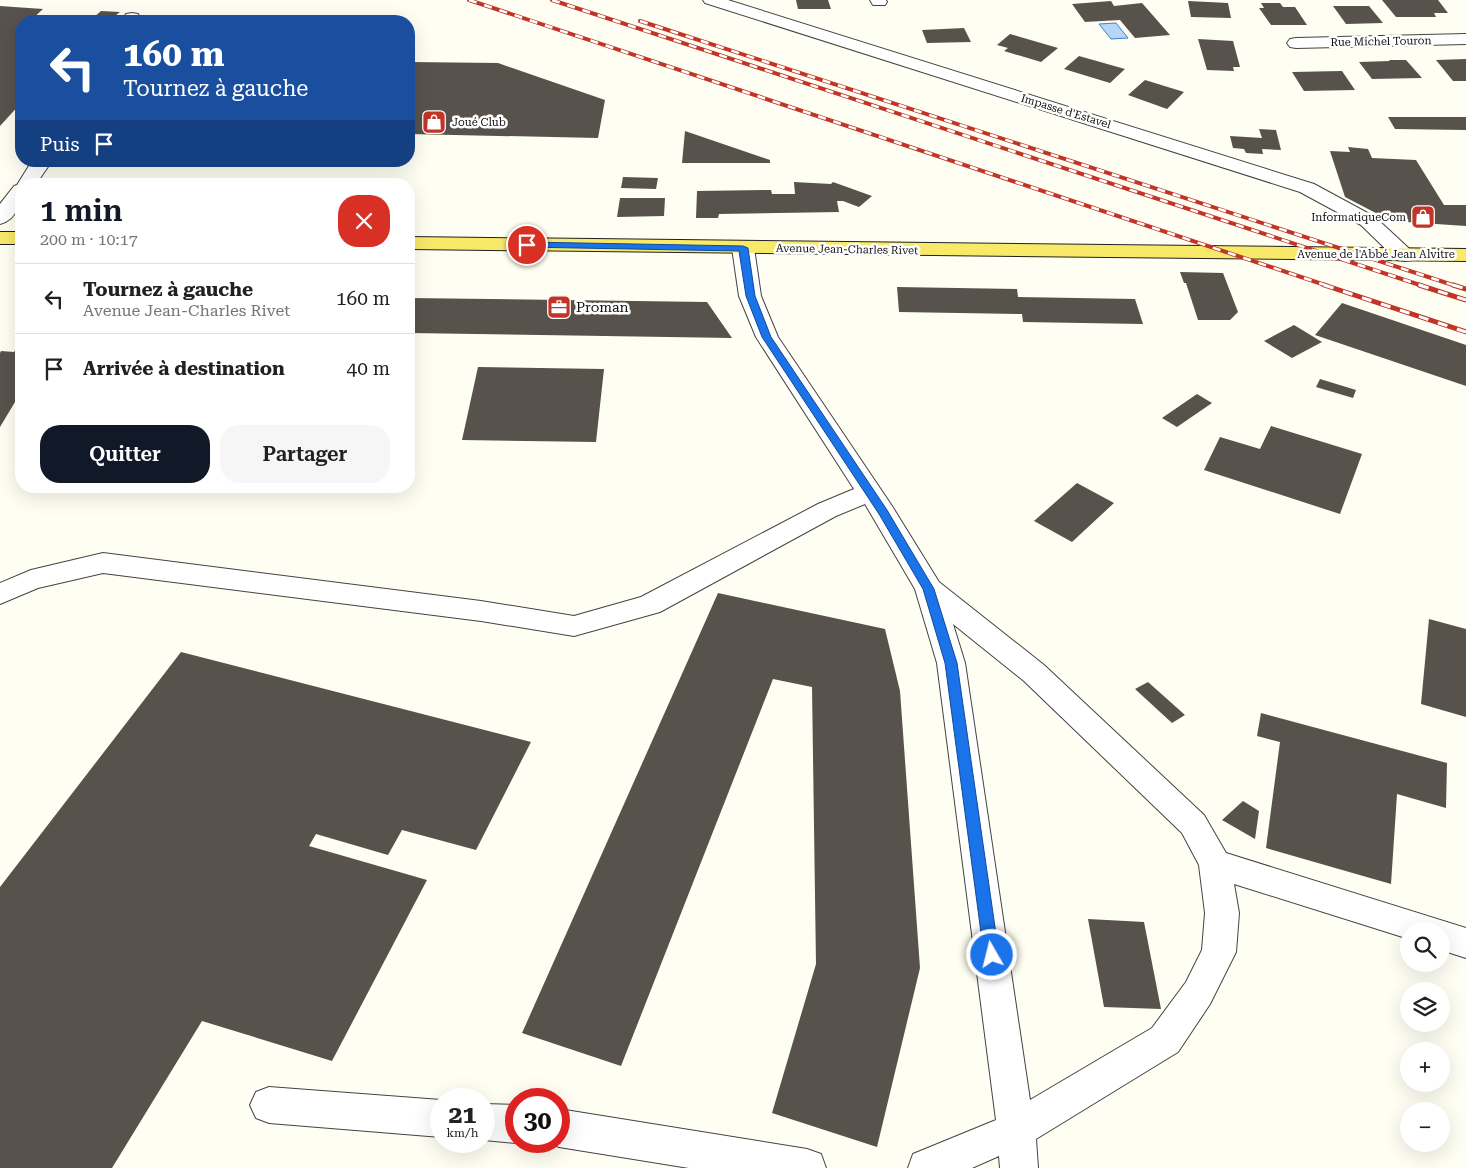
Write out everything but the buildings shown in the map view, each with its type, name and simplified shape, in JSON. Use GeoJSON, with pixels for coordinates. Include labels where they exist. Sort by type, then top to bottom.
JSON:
{"type":"FeatureCollection","features":[{"type":"Feature","properties":{"kind":"main road"},"geometry":{"type":"LineString","coordinates":[[0,238],[15,238]]}},
{"type":"Feature","properties":{"kind":"main road","name":"Avenue Jean-Charles Rivet"},"geometry":{"type":"LineString","coordinates":[[415,243],[1285,254]]}},
{"type":"Feature","properties":{"kind":"main road","name":"Avenue de l'Abbé Jean Alvitre"},"geometry":{"type":"LineString","coordinates":[[1285,254],[1466,255]]}},
{"type":"Feature","properties":{"kind":"street","name":"Impasse d'Estavel"},"geometry":{"type":"LineString","coordinates":[[711,0],[1307,188],[1368,221],[1405,254]]}},
{"type":"Feature","properties":{"kind":"street","name":"Rue Michel Touron"},"geometry":{"type":"LineString","coordinates":[[1296,43],[1466,39]]}},
{"type":"Feature","properties":{"kind":"street"},"geometry":{"type":"LineString","coordinates":[[30,178],[38,167]]}},
{"type":"Feature","properties":{"kind":"street"},"geometry":{"type":"LineString","coordinates":[[0,218],[15,198]]}},
{"type":"Feature","properties":{"kind":"street"},"geometry":{"type":"LineString","coordinates":[[743,248],[750,296],[766,337],[870,492],[928,589],[951,663],[1016,1130],[1019,1168]]}},
{"type":"Feature","properties":{"kind":"street"},"geometry":{"type":"LineString","coordinates":[[0,594],[31,580],[103,563],[481,612],[574,626],[650,605],[827,510],[870,492]]}},
{"type":"Feature","properties":{"kind":"street"},"geometry":{"type":"LineString","coordinates":[[927,1168],[1016,1130],[1165,1040],[1198,992],[1219,952],[1222,913],[1215,864],[1193,824],[1034,673],[928,589]]}},
{"type":"Feature","properties":{"kind":"street"},"geometry":{"type":"LineString","coordinates":[[1215,864],[1401,922]]}},
{"type":"Feature","properties":{"kind":"street"},"geometry":{"type":"LineString","coordinates":[[1450,938],[1466,943]]}},
{"type":"Feature","properties":{"kind":"street"},"geometry":{"type":"LineString","coordinates":[[269,1105],[430,1118]]}},
{"type":"Feature","properties":{"kind":"street"},"geometry":{"type":"LineString","coordinates":[[570,1130],[807,1168]]}},
{"type":"Feature","properties":{"kind":"water"},"geometry":{"type":"Polygon","coordinates":[[[1116,23],[1128,38],[1111,39],[1099,24],[1116,23]]]}},
{"type":"Feature","properties":{"kind":"railway"},"geometry":{"type":"LineString","coordinates":[[469,0],[1328,286]]}},
{"type":"Feature","properties":{"kind":"railway"},"geometry":{"type":"LineString","coordinates":[[552,0],[1423,286]]}},
{"type":"Feature","properties":{"kind":"railway"},"geometry":{"type":"LineString","coordinates":[[640,21],[1456,286]]}},
{"type":"Feature","properties":{"kind":"railway"},"geometry":{"type":"LineString","coordinates":[[1324,285],[1466,332]]}},
{"type":"Feature","properties":{"kind":"railway"},"geometry":{"type":"LineString","coordinates":[[1419,285],[1466,300]]}},
{"type":"Feature","properties":{"kind":"railway"},"geometry":{"type":"LineString","coordinates":[[1453,285],[1466,289]]}},
{"type":"Feature","properties":{"kind":"place","name":"Joué Club"},"geometry":{"type":"Point","coordinates":[434,122]}},
{"type":"Feature","properties":{"kind":"place","name":"InformatiqueCom"},"geometry":{"type":"Point","coordinates":[1423,217]}},
{"type":"Feature","properties":{"kind":"place","name":"Proman"},"geometry":{"type":"Point","coordinates":[559,307]}},
{"type":"Feature","properties":{"kind":"route"},"geometry":{"type":"LineString","coordinates":[[527,245],[743,248],[750,296],[766,337],[883,512],[928,589],[951,663],[992,955]]}}]}
